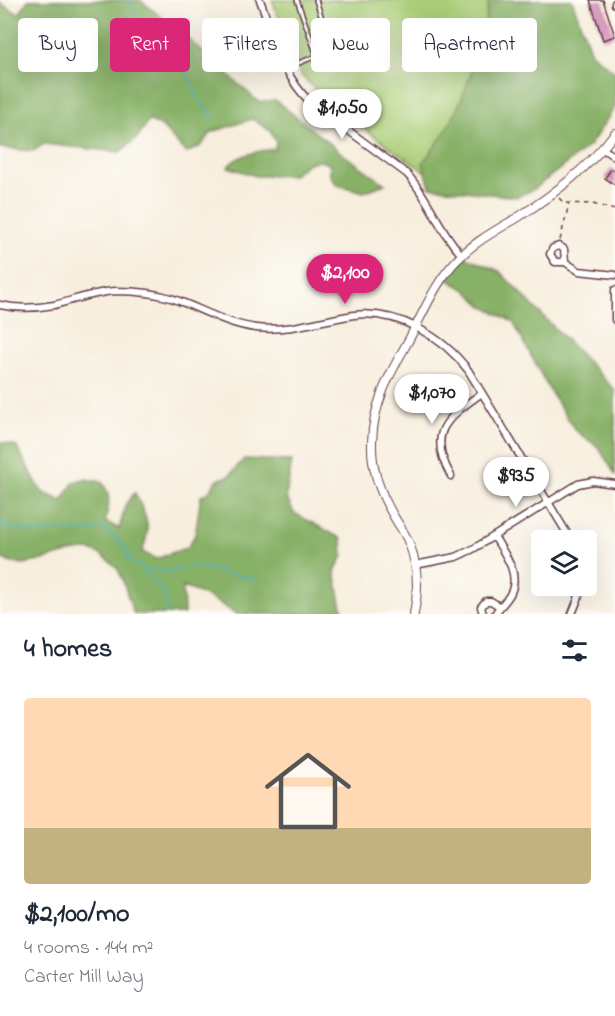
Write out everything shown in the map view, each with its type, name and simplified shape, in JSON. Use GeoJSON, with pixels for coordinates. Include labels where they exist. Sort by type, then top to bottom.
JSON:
{"type":"FeatureCollection","features":[{"type":"Feature","properties":{"kind":"street"},"geometry":{"type":"LineString","coordinates":[[260,0],[267,18]]}},
{"type":"Feature","properties":{"kind":"street"},"geometry":{"type":"LineString","coordinates":[[288,72],[292,82],[310,102],[407,174],[426,198],[449,242],[462,255]]}},
{"type":"Feature","properties":{"kind":"street"},"geometry":{"type":"LineString","coordinates":[[414,614],[418,587],[409,543],[379,488],[373,465],[373,421],[386,380],[443,277],[462,255],[478,242],[554,193],[584,168],[615,133]]}},
{"type":"Feature","properties":{"kind":"street"},"geometry":{"type":"LineString","coordinates":[[603,149],[615,157]]}},
{"type":"Feature","properties":{"kind":"street"},"geometry":{"type":"LineString","coordinates":[[565,262],[565,252],[559,246],[552,249],[550,257],[558,263],[565,262],[579,271],[615,275]]}},
{"type":"Feature","properties":{"kind":"street"},"geometry":{"type":"LineString","coordinates":[[615,290],[615,320]]}},
{"type":"Feature","properties":{"kind":"street"},"geometry":{"type":"LineString","coordinates":[[0,305],[13,308],[42,307],[113,291],[132,292],[174,299],[221,319],[254,327],[290,328],[357,315],[389,318],[416,327],[449,347],[468,370],[565,530]]}},
{"type":"Feature","properties":{"kind":"street"},"geometry":{"type":"LineString","coordinates":[[451,476],[440,452],[441,434],[453,414],[482,393]]}},
{"type":"Feature","properties":{"kind":"street"},"geometry":{"type":"LineString","coordinates":[[415,565],[456,557],[578,484],[593,481],[615,484]]}},
{"type":"Feature","properties":{"kind":"street"},"geometry":{"type":"LineString","coordinates":[[494,536],[511,564],[514,578],[513,590],[495,614]]}},
{"type":"Feature","properties":{"kind":"street"},"geometry":{"type":"LineString","coordinates":[[572,614],[579,596]]}},
{"type":"Feature","properties":{"kind":"street"},"geometry":{"type":"LineString","coordinates":[[483,614],[481,607],[486,601],[499,606]]}},
{"type":"Feature","properties":{"kind":"lane"},"geometry":{"type":"LineString","coordinates":[[297,0],[311,39]]}},
{"type":"Feature","properties":{"kind":"lane"},"geometry":{"type":"LineString","coordinates":[[316,0],[322,18]]}},
{"type":"Feature","properties":{"kind":"path"},"geometry":{"type":"LineString","coordinates":[[554,193],[564,203],[593,204],[615,210]]}},
{"type":"Feature","properties":{"kind":"path"},"geometry":{"type":"LineString","coordinates":[[559,246],[569,203]]}},
{"type":"Feature","properties":{"kind":"green space"},"geometry":{"type":"Polygon","coordinates":[[[28,0],[140,0],[163,18],[110,18],[110,72],[190,72],[190,41],[202,52],[202,72],[225,72],[260,102],[275,100],[385,184],[364,192],[337,185],[330,175],[330,165],[319,161],[310,162],[293,175],[256,176],[228,167],[243,156],[275,149],[276,142],[270,131],[252,119],[212,132],[201,146],[186,153],[162,127],[149,120],[138,137],[120,152],[44,144],[33,151],[0,148],[0,3],[19,14],[28,0]]]}},
{"type":"Feature","properties":{"kind":"green space"},"geometry":{"type":"Polygon","coordinates":[[[272,0],[492,0],[490,18],[402,18],[402,72],[473,72],[452,138],[425,172],[332,106],[301,75],[299,70],[299,18],[279,18],[272,0]]]}},
{"type":"Feature","properties":{"kind":"green space"},"geometry":{"type":"Polygon","coordinates":[[[489,0],[572,0],[591,53],[615,72],[615,107],[590,145],[534,189],[517,197],[430,187],[423,163],[446,130],[472,72],[537,72],[537,18],[486,18],[489,0]]]}},
{"type":"Feature","properties":{"kind":"green space"},"geometry":{"type":"Polygon","coordinates":[[[462,255],[499,271],[615,390],[615,474],[599,448],[575,430],[550,391],[513,322],[483,306],[466,290],[443,277],[462,255]]]}},
{"type":"Feature","properties":{"kind":"green space"},"geometry":{"type":"Polygon","coordinates":[[[0,442],[16,446],[42,492],[62,501],[74,482],[84,479],[102,482],[109,501],[105,521],[119,529],[126,504],[135,493],[147,522],[147,535],[142,552],[156,559],[188,547],[195,535],[201,496],[209,492],[217,480],[229,476],[244,459],[292,461],[286,497],[294,513],[342,539],[343,556],[335,571],[343,614],[237,614],[205,595],[183,587],[184,614],[134,614],[119,571],[97,553],[88,550],[74,551],[41,561],[19,564],[9,562],[0,557],[0,442]]]}},
{"type":"Feature","properties":{"kind":"building"},"geometry":{"type":"Polygon","coordinates":[[[590,0],[603,0],[615,36],[603,40],[590,0]]]}},
{"type":"Feature","properties":{"kind":"building"},"geometry":{"type":"Polygon","coordinates":[[[611,169],[615,171],[615,185],[605,178],[611,169]]]}},
{"type":"Feature","properties":{"kind":"waterway"},"geometry":{"type":"LineString","coordinates":[[128,0],[133,6],[139,30],[149,40],[162,46],[186,72],[198,98],[215,119]]}},
{"type":"Feature","properties":{"kind":"waterway"},"geometry":{"type":"LineString","coordinates":[[0,523],[10,529],[20,528],[31,533],[63,530],[93,531],[99,526],[123,545],[129,554],[127,559],[144,569],[161,572],[198,566],[255,580]]}},
{"type":"Feature","properties":{"kind":"waterway"},"geometry":{"type":"LineString","coordinates":[[144,570],[149,578],[164,591],[167,614]]}}]}
